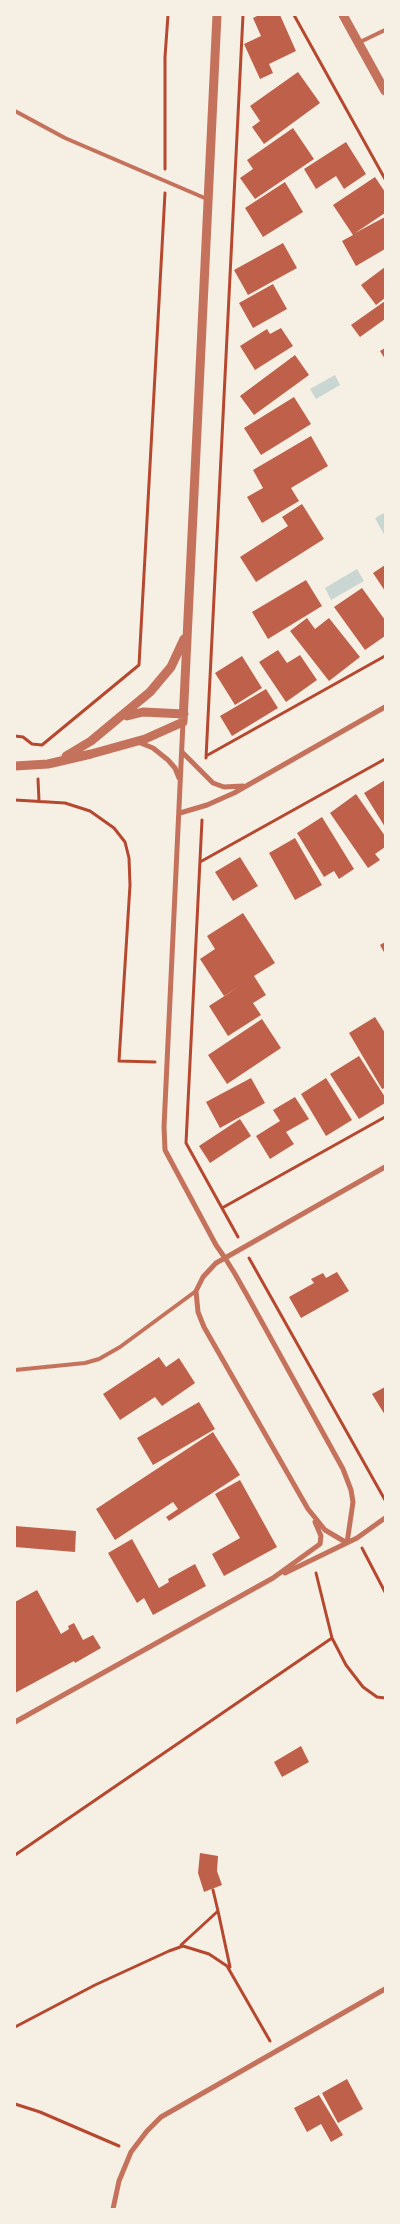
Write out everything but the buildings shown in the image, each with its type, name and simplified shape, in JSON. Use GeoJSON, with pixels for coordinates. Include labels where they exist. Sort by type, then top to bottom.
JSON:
{"type":"FeatureCollection","features":[{"type":"Feature","properties":{"kind":"street"},"geometry":{"type":"LineString","coordinates":[[217,15],[186,634],[180,813],[164,1136],[166,1154],[343,1468],[353,1502],[346,1543]]}},
{"type":"Feature","properties":{"kind":"street"},"geometry":{"type":"LineString","coordinates":[[343,15],[385,91]]}},
{"type":"Feature","properties":{"kind":"street"},"geometry":{"type":"LineString","coordinates":[[38,765],[61,759],[74,753],[140,701],[163,679],[174,661],[186,634]]}},
{"type":"Feature","properties":{"kind":"street"},"geometry":{"type":"LineString","coordinates":[[180,813],[203,807],[252,783],[385,707]]}},
{"type":"Feature","properties":{"kind":"street"},"geometry":{"type":"LineString","coordinates":[[110,726],[138,712],[183,718]]}},
{"type":"Feature","properties":{"kind":"street"},"geometry":{"type":"LineString","coordinates":[[15,766],[38,765],[91,754],[145,739],[183,718]]}},
{"type":"Feature","properties":{"kind":"street"},"geometry":{"type":"LineString","coordinates":[[128,743],[141,742],[158,751],[172,763],[180,783]]}},
{"type":"Feature","properties":{"kind":"street"},"geometry":{"type":"LineString","coordinates":[[182,752],[213,783],[224,787],[236,787],[252,783]]}},
{"type":"Feature","properties":{"kind":"street"},"geometry":{"type":"LineString","coordinates":[[273,1578],[320,1544],[320,1532],[204,1327],[198,1312],[196,1291],[198,1284],[208,1270],[225,1258],[385,1167]]}},
{"type":"Feature","properties":{"kind":"street"},"geometry":{"type":"LineString","coordinates":[[308,1509],[332,1536],[346,1543]]}},
{"type":"Feature","properties":{"kind":"street"},"geometry":{"type":"LineString","coordinates":[[15,1722],[273,1578],[346,1543],[385,1518]]}},
{"type":"Feature","properties":{"kind":"street"},"geometry":{"type":"LineString","coordinates":[[113,2209],[119,2181],[131,2152],[147,2131],[161,2117],[385,1989]]}},
{"type":"Feature","properties":{"kind":"lane"},"geometry":{"type":"LineString","coordinates":[[358,43],[385,30]]}},
{"type":"Feature","properties":{"kind":"lane"},"geometry":{"type":"LineString","coordinates":[[15,111],[64,138],[209,200]]}},
{"type":"Feature","properties":{"kind":"lane"},"geometry":{"type":"LineString","coordinates":[[15,1370],[99,1360],[120,1347],[196,1291]]}},
{"type":"Feature","properties":{"kind":"path"},"geometry":{"type":"LineString","coordinates":[[15,736],[23,737],[32,744],[42,745],[138,665],[166,181],[165,57],[168,15]]}},
{"type":"Feature","properties":{"kind":"path"},"geometry":{"type":"LineString","coordinates":[[204,776],[243,15]]}},
{"type":"Feature","properties":{"kind":"path"},"geometry":{"type":"LineString","coordinates":[[294,15],[385,179]]}},
{"type":"Feature","properties":{"kind":"path"},"geometry":{"type":"LineString","coordinates":[[206,757],[385,656]]}},
{"type":"Feature","properties":{"kind":"path"},"geometry":{"type":"LineString","coordinates":[[200,862],[385,759]]}},
{"type":"Feature","properties":{"kind":"path"},"geometry":{"type":"LineString","coordinates":[[15,800],[65,803],[90,811],[108,823],[125,842],[129,858],[130,885],[119,1061],[190,1064]]}},
{"type":"Feature","properties":{"kind":"path"},"geometry":{"type":"LineString","coordinates":[[203,807],[186,1143],[385,1500]]}},
{"type":"Feature","properties":{"kind":"path"},"geometry":{"type":"LineString","coordinates":[[222,1208],[385,1117]]}},
{"type":"Feature","properties":{"kind":"path"},"geometry":{"type":"LineString","coordinates":[[366,1557],[385,1592]]}},
{"type":"Feature","properties":{"kind":"path"},"geometry":{"type":"LineString","coordinates":[[313,1560],[332,1638],[346,1665],[361,1685],[377,1697],[385,1698]]}},
{"type":"Feature","properties":{"kind":"path"},"geometry":{"type":"LineString","coordinates":[[15,1855],[332,1638]]}},
{"type":"Feature","properties":{"kind":"path"},"geometry":{"type":"LineString","coordinates":[[213,1890],[230,1970],[276,2050]]}},
{"type":"Feature","properties":{"kind":"path"},"geometry":{"type":"LineString","coordinates":[[15,2027],[63,2000],[178,1947],[218,1911]]}},
{"type":"Feature","properties":{"kind":"path"},"geometry":{"type":"LineString","coordinates":[[178,1947],[188,1947],[209,1954],[230,1970]]}},
{"type":"Feature","properties":{"kind":"path"},"geometry":{"type":"LineString","coordinates":[[15,2104],[52,2117],[131,2152]]}},
{"type":"Feature","properties":{"kind":"shaded area"},"geometry":{"type":"Polygon","coordinates":[[[335,375],[340,385],[316,399],[310,389],[335,375]]]}},
{"type":"Feature","properties":{"kind":"shaded area"},"geometry":{"type":"Polygon","coordinates":[[[384,513],[385,515],[385,536],[375,518],[384,513]]]}},
{"type":"Feature","properties":{"kind":"shaded area"},"geometry":{"type":"Polygon","coordinates":[[[357,569],[364,581],[331,600],[325,588],[357,569]]]}}]}
